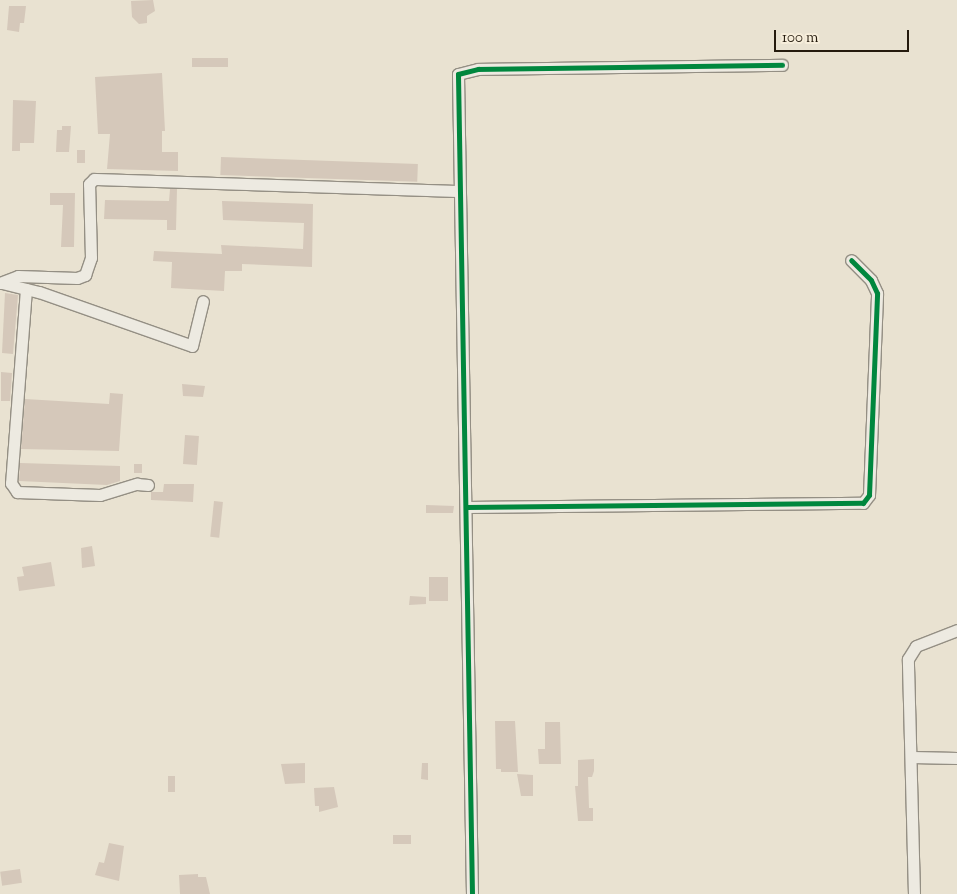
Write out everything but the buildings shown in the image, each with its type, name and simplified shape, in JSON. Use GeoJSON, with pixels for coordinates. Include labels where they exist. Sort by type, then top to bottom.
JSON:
{"type":"FeatureCollection","features":[{"type":"Feature","properties":{"kind":"street"},"geometry":{"type":"LineString","coordinates":[[472,894],[457,77],[463,70],[782,65]]}},
{"type":"Feature","properties":{"kind":"street"},"geometry":{"type":"LineString","coordinates":[[1,283],[18,276],[78,278],[85,275],[91,258],[88,184],[94,179],[459,191]]}},
{"type":"Feature","properties":{"kind":"street"},"geometry":{"type":"LineString","coordinates":[[466,507],[863,503],[869,495],[877,293],[871,280],[851,260]]}},
{"type":"Feature","properties":{"kind":"street"},"geometry":{"type":"LineString","coordinates":[[1,283],[26,289],[192,346],[203,301]]}},
{"type":"Feature","properties":{"kind":"street"},"geometry":{"type":"LineString","coordinates":[[26,289],[11,483],[17,492],[91,495],[123,491],[137,484],[148,485]]}},
{"type":"Feature","properties":{"kind":"street"},"geometry":{"type":"LineString","coordinates":[[914,894],[908,659],[916,646],[957,630]]}},
{"type":"Feature","properties":{"kind":"street"},"geometry":{"type":"LineString","coordinates":[[912,757],[957,758]]}},
{"type":"Feature","properties":{"kind":"cycle path"},"geometry":{"type":"LineString","coordinates":[[472,894],[458,74],[478,69],[782,65]]}},
{"type":"Feature","properties":{"kind":"cycle path"},"geometry":{"type":"LineString","coordinates":[[466,507],[863,503],[869,495],[877,293],[871,280],[851,260]]}}]}
